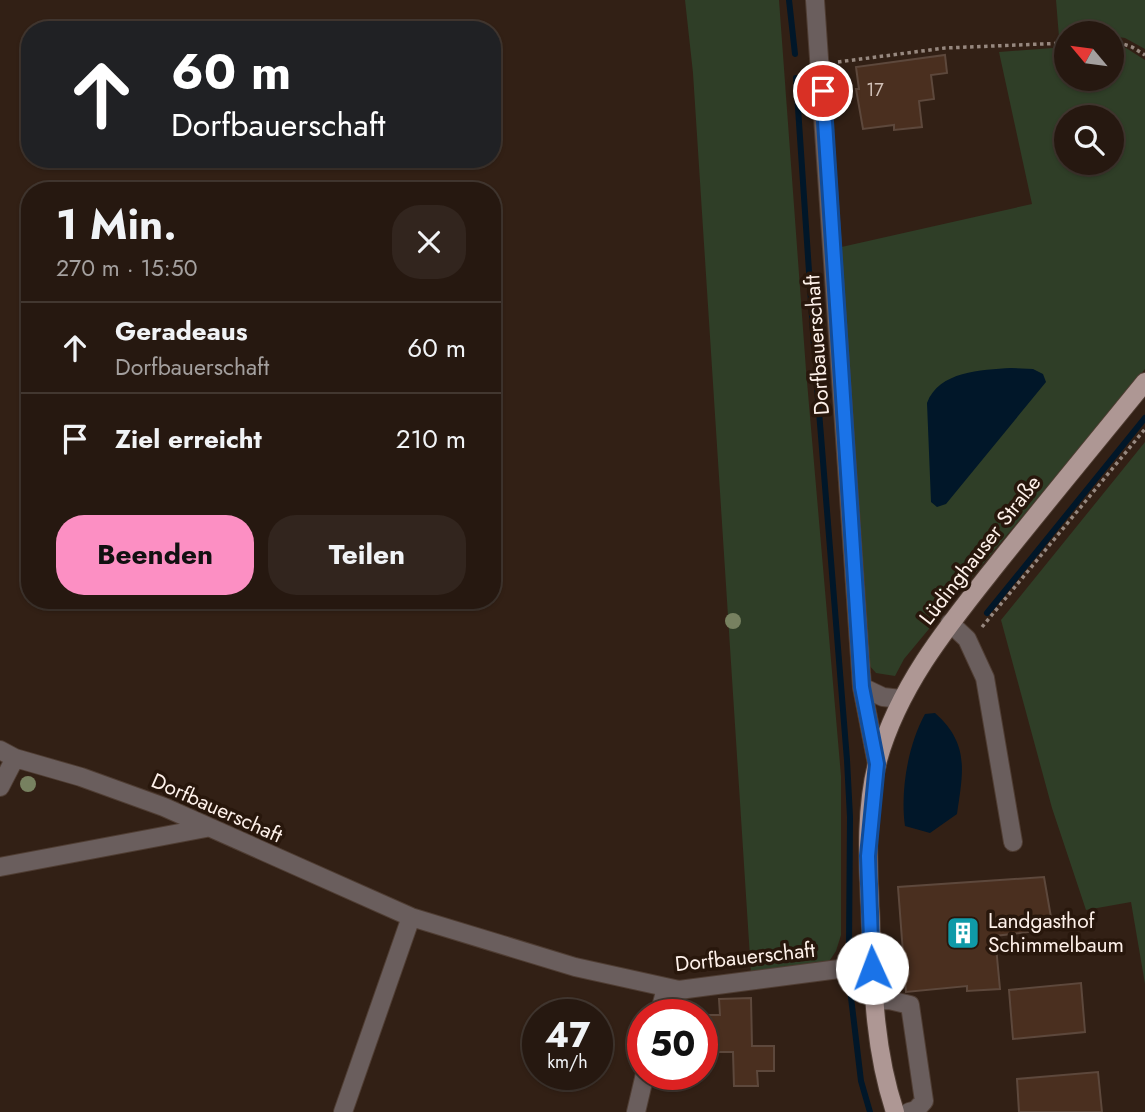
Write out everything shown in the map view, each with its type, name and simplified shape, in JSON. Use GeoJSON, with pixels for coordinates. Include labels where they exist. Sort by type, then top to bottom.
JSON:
{"type":"FeatureCollection","features":[{"type":"Feature","properties":{"kind":"main road","name":"Lüdinghauser Straße"},"geometry":{"type":"LineString","coordinates":[[895,1112],[882,1069],[872,968],[868,856],[877,764],[901,699],[950,623],[1145,382]]}},
{"type":"Feature","properties":{"kind":"street","name":"Dorfbauerschaft"},"geometry":{"type":"LineString","coordinates":[[815,0],[822,64],[862,687],[877,764]]}},
{"type":"Feature","properties":{"kind":"street"},"geometry":{"type":"LineString","coordinates":[[950,623],[967,639],[985,678],[1013,842]]}},
{"type":"Feature","properties":{"kind":"street"},"geometry":{"type":"LineString","coordinates":[[862,687],[883,697],[901,699]]}},
{"type":"Feature","properties":{"kind":"street","name":"Dorfbauerschaft"},"geometry":{"type":"LineString","coordinates":[[8,754],[164,807],[411,917],[541,958],[666,988],[690,989],[839,969],[872,968]]}},
{"type":"Feature","properties":{"kind":"street"},"geometry":{"type":"LineString","coordinates":[[0,787],[8,754]]}},
{"type":"Feature","properties":{"kind":"street"},"geometry":{"type":"LineString","coordinates":[[0,867],[206,828]]}},
{"type":"Feature","properties":{"kind":"street"},"geometry":{"type":"LineString","coordinates":[[343,1112],[411,917]]}},
{"type":"Feature","properties":{"kind":"street","name":"Dorfbauerschaft"},"geometry":{"type":"LineString","coordinates":[[664,999],[666,988]]}},
{"type":"Feature","properties":{"kind":"street"},"geometry":{"type":"LineString","coordinates":[[874,1001],[889,1000],[910,1005],[925,1101],[916,1110],[909,1112]]}},
{"type":"Feature","properties":{"kind":"street"},"geometry":{"type":"LineString","coordinates":[[636,1112],[641,1090]]}},
{"type":"Feature","properties":{"kind":"path"},"geometry":{"type":"LineString","coordinates":[[822,64],[945,48],[1054,43]]}},
{"type":"Feature","properties":{"kind":"path"},"geometry":{"type":"LineString","coordinates":[[1124,44],[1145,55]]}},
{"type":"Feature","properties":{"kind":"path"},"geometry":{"type":"LineString","coordinates":[[967,639],[981,629],[1145,429]]}},
{"type":"Feature","properties":{"kind":"green space"},"geometry":{"type":"Polygon","coordinates":[[[685,0],[779,0],[806,370],[841,776],[841,935],[836,951],[828,963],[751,973],[693,73],[685,0]]]}},
{"type":"Feature","properties":{"kind":"green space"},"geometry":{"type":"Polygon","coordinates":[[[1056,0],[1145,0],[1145,49],[1124,38],[1124,21],[1058,21],[1056,0]]]}},
{"type":"Feature","properties":{"kind":"green space"},"geometry":{"type":"Polygon","coordinates":[[[1124,47],[1145,60],[1145,369],[904,659],[895,676],[876,673],[868,664],[837,248],[1032,204],[999,52],[1054,48],[1054,91],[1124,91],[1124,47]]]}},
{"type":"Feature","properties":{"kind":"green space"},"geometry":{"type":"Polygon","coordinates":[[[1145,442],[1145,984],[1131,902],[1086,910],[1052,808],[1001,620],[1145,442]]]}},
{"type":"Feature","properties":{"kind":"water"},"geometry":{"type":"Polygon","coordinates":[[[1011,368],[1033,369],[1043,374],[1046,382],[946,504],[937,507],[931,502],[927,403],[933,392],[951,378],[974,372],[1011,368]]]}},
{"type":"Feature","properties":{"kind":"water"},"geometry":{"type":"Polygon","coordinates":[[[935,713],[954,736],[959,748],[962,772],[957,814],[930,833],[905,826],[904,798],[907,768],[919,726],[925,714],[935,713]]]}},
{"type":"Feature","properties":{"kind":"building"},"geometry":{"type":"Polygon","coordinates":[[[945,55],[947,73],[931,75],[934,99],[919,101],[922,127],[894,130],[894,125],[863,129],[856,89],[859,89],[856,67],[945,55]]]}},
{"type":"Feature","properties":{"kind":"building","name":"Landgasthof Schimmelbaum"},"geometry":{"type":"Polygon","coordinates":[[[1044,877],[1053,929],[995,936],[1000,989],[967,991],[967,986],[906,992],[898,887],[1044,877]]]}},
{"type":"Feature","properties":{"kind":"building"},"geometry":{"type":"Polygon","coordinates":[[[1081,983],[1085,1032],[1013,1039],[1009,990],[1081,983]]]}},
{"type":"Feature","properties":{"kind":"building"},"geometry":{"type":"Polygon","coordinates":[[[751,998],[752,1046],[774,1046],[774,1071],[757,1071],[758,1086],[734,1086],[733,1052],[718,1052],[719,999],[751,998]]]}},
{"type":"Feature","properties":{"kind":"building"},"geometry":{"type":"Polygon","coordinates":[[[1098,1072],[1102,1112],[1019,1112],[1017,1079],[1098,1072]]]}},
{"type":"Feature","properties":{"kind":"waterway"},"geometry":{"type":"LineString","coordinates":[[789,0],[795,54]]}},
{"type":"Feature","properties":{"kind":"waterway"},"geometry":{"type":"LineString","coordinates":[[796,78],[814,346]]}},
{"type":"Feature","properties":{"kind":"waterway"},"geometry":{"type":"LineString","coordinates":[[816,374],[847,760],[850,817],[849,948]]}},
{"type":"Feature","properties":{"kind":"waterway"},"geometry":{"type":"LineString","coordinates":[[987,613],[1145,418]]}},
{"type":"Feature","properties":{"kind":"waterway"},"geometry":{"type":"LineString","coordinates":[[850,989],[861,1081],[870,1112]]}},
{"type":"Feature","properties":{"kind":"place","name":"Landgasthof Schimmelbaum"},"geometry":{"type":"Point","coordinates":[963,933]}},
{"type":"Feature","properties":{"kind":"route"},"geometry":{"type":"LineString","coordinates":[[823,91],[862,687],[877,764],[868,856],[872,968]]}}]}
